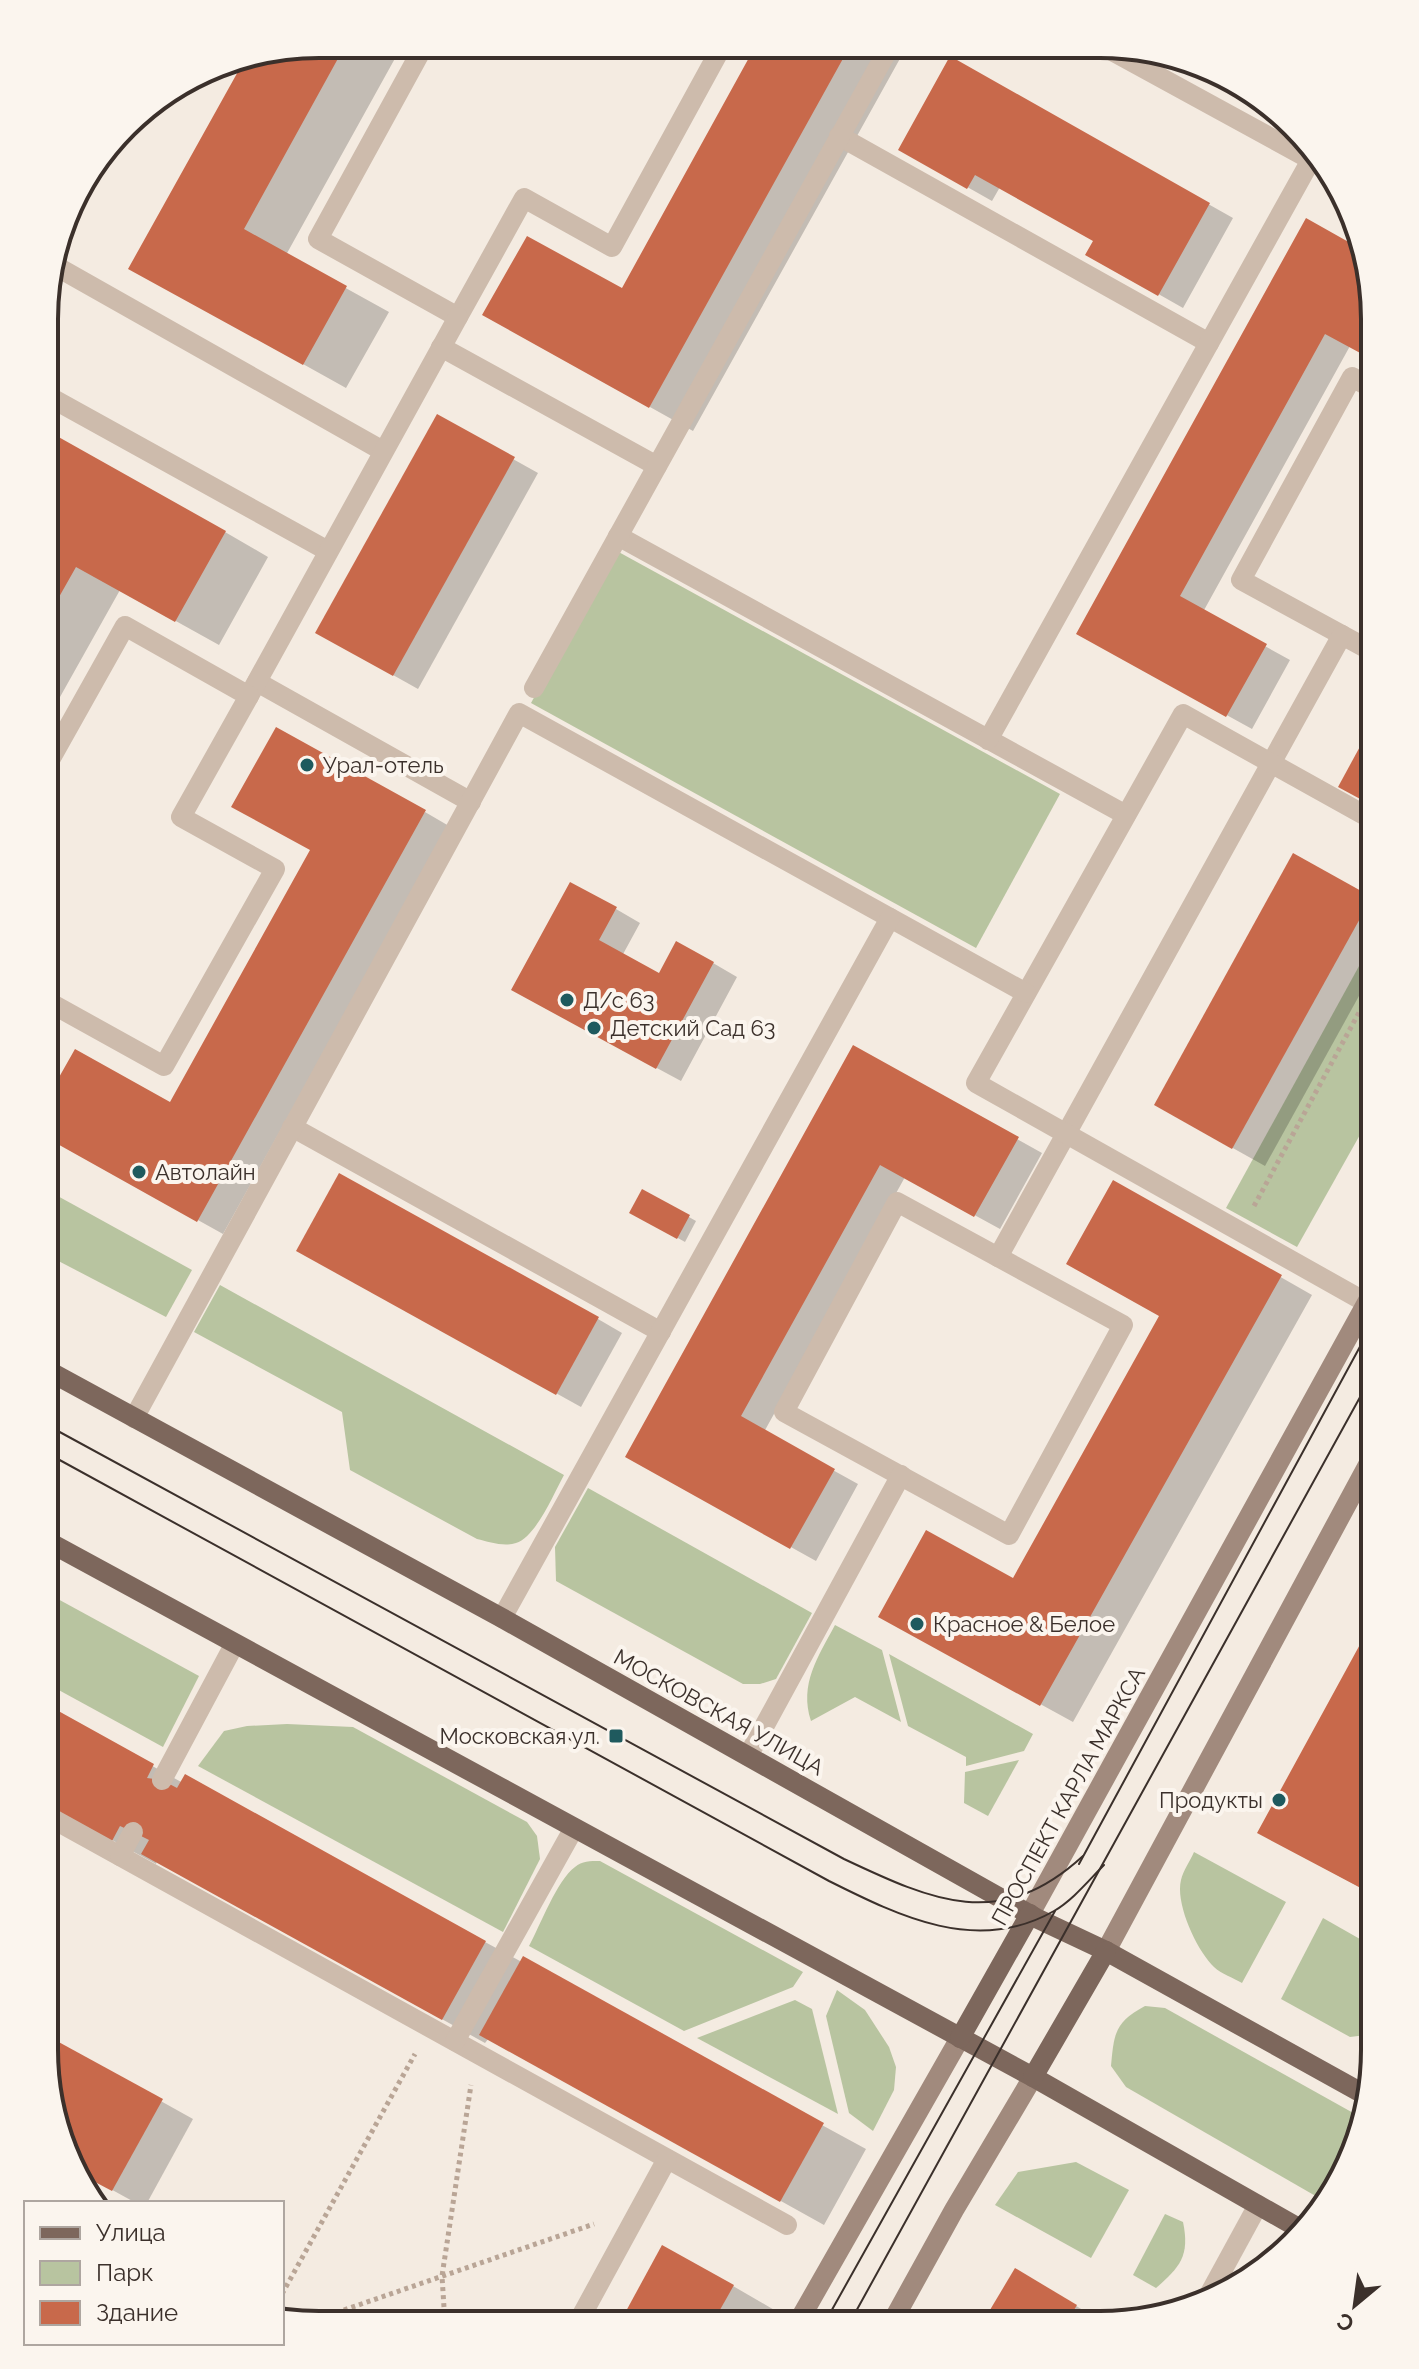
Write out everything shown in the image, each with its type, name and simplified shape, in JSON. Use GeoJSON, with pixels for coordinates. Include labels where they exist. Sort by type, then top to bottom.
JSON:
{"type":"FeatureCollection","features":[{"type":"Feature","properties":{"kind":"main road","name":"ПРОСПЕКТ КАРЛА МАРКСА"},"geometry":{"type":"LineString","coordinates":[[804,2311],[1030,1914],[1360,1315]]}},
{"type":"Feature","properties":{"kind":"main road","name":"МОСКОВСКАЯ УЛИЦА"},"geometry":{"type":"LineString","coordinates":[[58,1376],[502,1618],[1030,1914],[1106,1951],[1357,2090]]}},
{"type":"Feature","properties":{"kind":"main road"},"geometry":{"type":"LineString","coordinates":[[898,2311],[1106,1951],[1360,1479]]}},
{"type":"Feature","properties":{"kind":"main road"},"geometry":{"type":"LineString","coordinates":[[58,1547],[1033,2077],[1293,2225]]}},
{"type":"Feature","properties":{"kind":"street"},"geometry":{"type":"LineString","coordinates":[[417,58],[318,239],[458,317]]}},
{"type":"Feature","properties":{"kind":"street"},"geometry":{"type":"LineString","coordinates":[[58,1010],[164,1066],[275,869],[181,817],[524,198],[612,247],[716,58]]}},
{"type":"Feature","properties":{"kind":"street"},"geometry":{"type":"LineString","coordinates":[[534,688],[883,58]]}},
{"type":"Feature","properties":{"kind":"street"},"geometry":{"type":"LineString","coordinates":[[1128,60],[1303,156]]}},
{"type":"Feature","properties":{"kind":"street"},"geometry":{"type":"LineString","coordinates":[[839,136],[1209,343]]}},
{"type":"Feature","properties":{"kind":"street"},"geometry":{"type":"LineString","coordinates":[[988,740],[1311,165]]}},
{"type":"Feature","properties":{"kind":"street"},"geometry":{"type":"LineString","coordinates":[[63,270],[383,451]]}},
{"type":"Feature","properties":{"kind":"street"},"geometry":{"type":"LineString","coordinates":[[441,347],[657,466]]}},
{"type":"Feature","properties":{"kind":"street"},"geometry":{"type":"LineString","coordinates":[[1361,382],[1352,377],[1241,580],[1361,645]]}},
{"type":"Feature","properties":{"kind":"street"},"geometry":{"type":"LineString","coordinates":[[58,402],[328,551]]}},
{"type":"Feature","properties":{"kind":"street"},"geometry":{"type":"LineString","coordinates":[[618,536],[1126,815]]}},
{"type":"Feature","properties":{"kind":"street"},"geometry":{"type":"LineString","coordinates":[[58,746],[125,626],[471,802]]}},
{"type":"Feature","properties":{"kind":"street"},"geometry":{"type":"LineString","coordinates":[[998,1257],[1342,635]]}},
{"type":"Feature","properties":{"kind":"street"},"geometry":{"type":"LineString","coordinates":[[134,1418],[519,713],[1026,993]]}},
{"type":"Feature","properties":{"kind":"street"},"geometry":{"type":"LineString","coordinates":[[1360,1290],[976,1083],[1183,714],[1361,813]]}},
{"type":"Feature","properties":{"kind":"street"},"geometry":{"type":"LineString","coordinates":[[502,1618],[890,918]]}},
{"type":"Feature","properties":{"kind":"street"},"geometry":{"type":"LineString","coordinates":[[292,1127],[661,1332]]}},
{"type":"Feature","properties":{"kind":"street"},"geometry":{"type":"LineString","coordinates":[[897,1202],[998,1257],[1123,1325],[1009,1535],[784,1412],[897,1202]]}},
{"type":"Feature","properties":{"kind":"street"},"geometry":{"type":"LineString","coordinates":[[748,1756],[901,1475]]}},
{"type":"Feature","properties":{"kind":"street"},"geometry":{"type":"LineString","coordinates":[[162,1780],[234,1645]]}},
{"type":"Feature","properties":{"kind":"street"},"geometry":{"type":"LineString","coordinates":[[58,1822],[787,2225]]}},
{"type":"Feature","properties":{"kind":"street"},"geometry":{"type":"LineString","coordinates":[[455,2041],[574,1828]]}},
{"type":"Feature","properties":{"kind":"street"},"geometry":{"type":"LineString","coordinates":[[120,1856],[133,1832]]}},
{"type":"Feature","properties":{"kind":"street"},"geometry":{"type":"LineString","coordinates":[[584,2311],[667,2159]]}},
{"type":"Feature","properties":{"kind":"street"},"geometry":{"type":"LineString","coordinates":[[1215,2284],[1258,2205]]}},
{"type":"Feature","properties":{"kind":"path"},"geometry":{"type":"LineString","coordinates":[[1264,1188],[1361,1010]]}},
{"type":"Feature","properties":{"kind":"path"},"geometry":{"type":"LineString","coordinates":[[284,2290],[430,2027]]}},
{"type":"Feature","properties":{"kind":"path"},"geometry":{"type":"LineString","coordinates":[[444,2311],[442,2276],[476,2053]]}},
{"type":"Feature","properties":{"kind":"path"},"geometry":{"type":"LineString","coordinates":[[341,2311],[640,2209]]}},
{"type":"Feature","properties":{"kind":"green space"},"geometry":{"type":"Polygon","coordinates":[[[615,550],[1060,794],[976,948],[531,703],[615,550]]]}},
{"type":"Feature","properties":{"kind":"green space"},"geometry":{"type":"Polygon","coordinates":[[[1361,963],[1361,1134],[1297,1247],[1226,1208],[1361,963]]]}},
{"type":"Feature","properties":{"kind":"green space"},"geometry":{"type":"Polygon","coordinates":[[[58,1196],[192,1270],[166,1317],[58,1261],[58,1196]]]}},
{"type":"Feature","properties":{"kind":"green space"},"geometry":{"type":"Polygon","coordinates":[[[220,1285],[564,1475],[531,1532],[511,1544],[477,1539],[350,1470],[342,1412],[194,1332],[220,1285]]]}},
{"type":"Feature","properties":{"kind":"green space"},"geometry":{"type":"Polygon","coordinates":[[[588,1488],[812,1613],[776,1679],[760,1684],[743,1684],[556,1581],[555,1547],[588,1488]]]}},
{"type":"Feature","properties":{"kind":"green space"},"geometry":{"type":"Polygon","coordinates":[[[58,1599],[199,1676],[163,1747],[58,1690],[58,1599]]]}},
{"type":"Feature","properties":{"kind":"green space"},"geometry":{"type":"Polygon","coordinates":[[[835,1625],[882,1650],[901,1722],[855,1697],[811,1721],[807,1695],[812,1671],[835,1625]]]}},
{"type":"Feature","properties":{"kind":"green space"},"geometry":{"type":"Polygon","coordinates":[[[889,1654],[1033,1734],[1024,1751],[966,1766],[966,1757],[908,1726],[889,1654]]]}},
{"type":"Feature","properties":{"kind":"green space"},"geometry":{"type":"Polygon","coordinates":[[[247,1726],[353,1727],[527,1822],[537,1836],[540,1859],[503,1932],[198,1766],[224,1731],[247,1726]]]}},
{"type":"Feature","properties":{"kind":"green space"},"geometry":{"type":"Polygon","coordinates":[[[1019,1760],[988,1816],[964,1803],[965,1772],[1019,1760]]]}},
{"type":"Feature","properties":{"kind":"green space"},"geometry":{"type":"Polygon","coordinates":[[[1194,1852],[1286,1902],[1242,1983],[1220,1972],[1207,1960],[1184,1914],[1180,1890],[1182,1877],[1194,1852]]]}},
{"type":"Feature","properties":{"kind":"green space"},"geometry":{"type":"Polygon","coordinates":[[[600,1861],[803,1972],[793,1987],[684,2031],[529,1946],[555,1892],[568,1873],[580,1864],[600,1861]]]}},
{"type":"Feature","properties":{"kind":"green space"},"geometry":{"type":"Polygon","coordinates":[[[1323,1918],[1360,1939],[1360,2036],[1350,2037],[1281,1999],[1323,1918]]]}},
{"type":"Feature","properties":{"kind":"green space"},"geometry":{"type":"Polygon","coordinates":[[[837,1990],[865,2010],[889,2047],[896,2067],[894,2090],[873,2131],[849,2113],[826,2016],[837,1990]]]}},
{"type":"Feature","properties":{"kind":"green space"},"geometry":{"type":"Polygon","coordinates":[[[795,2000],[812,2009],[838,2114],[697,2038],[795,2000]]]}},
{"type":"Feature","properties":{"kind":"green space"},"geometry":{"type":"Polygon","coordinates":[[[1145,2006],[1165,2008],[1353,2113],[1341,2150],[1316,2196],[1126,2087],[1111,2066],[1115,2037],[1127,2017],[1145,2006]]]}},
{"type":"Feature","properties":{"kind":"green space"},"geometry":{"type":"Polygon","coordinates":[[[1076,2162],[1129,2190],[1091,2258],[995,2205],[1018,2172],[1076,2162]]]}},
{"type":"Feature","properties":{"kind":"green space"},"geometry":{"type":"Polygon","coordinates":[[[1165,2214],[1183,2222],[1185,2244],[1177,2267],[1156,2288],[1133,2275],[1165,2214]]]}},
{"type":"Feature","properties":{"kind":"building"},"geometry":{"type":"Polygon","coordinates":[[[338,58],[244,229],[347,286],[303,365],[128,269],[238,71],[285,60],[338,58]]]}},
{"type":"Feature","properties":{"kind":"building"},"geometry":{"type":"Polygon","coordinates":[[[749,58],[843,58],[649,408],[482,315],[527,236],[622,288],[749,58]]]}},
{"type":"Feature","properties":{"kind":"building"},"geometry":{"type":"Polygon","coordinates":[[[949,58],[954,58],[1210,203],[1158,296],[1085,255],[1093,241],[975,175],[967,189],[898,150],[949,58]]]}},
{"type":"Feature","properties":{"kind":"building"},"geometry":{"type":"Polygon","coordinates":[[[1306,218],[1349,242],[1360,302],[1361,353],[1325,334],[1180,596],[1267,644],[1226,717],[1076,634],[1306,218]]]}},
{"type":"Feature","properties":{"kind":"building"},"geometry":{"type":"Polygon","coordinates":[[[437,414],[515,457],[393,676],[315,633],[437,414]]]}},
{"type":"Feature","properties":{"kind":"building"},"geometry":{"type":"Polygon","coordinates":[[[58,437],[226,531],[175,622],[76,567],[58,599],[58,437]]]}},
{"type":"Feature","properties":{"kind":"building"},"geometry":{"type":"Polygon","coordinates":[[[276,727],[426,810],[197,1222],[58,1144],[58,1079],[75,1049],[170,1102],[310,850],[231,807],[276,727]]]}},
{"type":"Feature","properties":{"kind":"building"},"geometry":{"type":"Polygon","coordinates":[[[1361,745],[1361,799],[1338,787],[1361,745]]]}},
{"type":"Feature","properties":{"kind":"building"},"geometry":{"type":"Polygon","coordinates":[[[1293,853],[1361,891],[1361,917],[1232,1149],[1154,1105],[1293,853]]]}},
{"type":"Feature","properties":{"kind":"building","name":"Детский Сад 63"},"geometry":{"type":"Polygon","coordinates":[[[570,882],[617,907],[599,940],[659,973],[676,941],[714,962],[656,1069],[511,990],[570,882]]]}},
{"type":"Feature","properties":{"kind":"building"},"geometry":{"type":"Polygon","coordinates":[[[853,1045],[1019,1137],[974,1217],[880,1165],[741,1416],[835,1469],[790,1549],[625,1457],[853,1045]]]}},
{"type":"Feature","properties":{"kind":"building"},"geometry":{"type":"Polygon","coordinates":[[[339,1173],[599,1317],[556,1395],[296,1251],[339,1173]]]}},
{"type":"Feature","properties":{"kind":"building"},"geometry":{"type":"Polygon","coordinates":[[[1113,1180],[1282,1275],[1040,1706],[878,1617],[926,1530],[1013,1578],[1159,1316],[1066,1264],[1113,1180]]]}},
{"type":"Feature","properties":{"kind":"building"},"geometry":{"type":"Polygon","coordinates":[[[642,1189],[690,1215],[677,1239],[629,1213],[642,1189]]]}},
{"type":"Feature","properties":{"kind":"building"},"geometry":{"type":"Polygon","coordinates":[[[1360,1644],[1360,1888],[1257,1833],[1360,1644]]]}},
{"type":"Feature","properties":{"kind":"building"},"geometry":{"type":"Polygon","coordinates":[[[58,1711],[154,1764],[147,1778],[162,1780],[177,1788],[185,1774],[486,1941],[442,2020],[141,1854],[149,1840],[120,1826],[112,1841],[58,1812],[58,1711]]]}},
{"type":"Feature","properties":{"kind":"building"},"geometry":{"type":"Polygon","coordinates":[[[523,1956],[824,2123],[780,2202],[479,2035],[523,1956]]]}},
{"type":"Feature","properties":{"kind":"building"},"geometry":{"type":"Polygon","coordinates":[[[58,2042],[163,2099],[112,2191],[93,2181],[78,2150],[63,2101],[58,2042]]]}},
{"type":"Feature","properties":{"kind":"building"},"geometry":{"type":"Polygon","coordinates":[[[662,2245],[734,2285],[719,2311],[626,2311],[662,2245]]]}},
{"type":"Feature","properties":{"kind":"building"},"geometry":{"type":"Polygon","coordinates":[[[1015,2268],[1077,2305],[1073,2311],[989,2311],[1015,2268]]]}},
{"type":"Feature","properties":{"kind":"tram line"},"geometry":{"type":"LineString","coordinates":[[1079,1864],[1360,1346]]}},
{"type":"Feature","properties":{"kind":"tram line"},"geometry":{"type":"LineString","coordinates":[[856,2311],[1360,1397]]}},
{"type":"Feature","properties":{"kind":"tram line"},"geometry":{"type":"LineString","coordinates":[[58,1431],[844,1859],[907,1887],[966,1902],[994,1901],[1023,1894],[1053,1880],[1083,1856]]}},
{"type":"Feature","properties":{"kind":"tram line"},"geometry":{"type":"LineString","coordinates":[[58,1459],[829,1881],[883,1907],[939,1926],[996,1930],[1025,1924],[1054,1911],[1074,1896],[1104,1865]]}},
{"type":"Feature","properties":{"kind":"tram line"},"geometry":{"type":"LineString","coordinates":[[831,2311],[1055,1911]]}},
{"type":"Feature","properties":{"kind":"place","name":"Урал-отель"},"geometry":{"type":"Point","coordinates":[307,765]}},
{"type":"Feature","properties":{"kind":"place","name":"Д/с 63"},"geometry":{"type":"Point","coordinates":[567,1000]}},
{"type":"Feature","properties":{"kind":"place","name":"Детский Сад 63"},"geometry":{"type":"Point","coordinates":[594,1028]}},
{"type":"Feature","properties":{"kind":"place","name":"Автолайн"},"geometry":{"type":"Point","coordinates":[139,1172]}},
{"type":"Feature","properties":{"kind":"place","name":"Красное & Белое"},"geometry":{"type":"Point","coordinates":[917,1624]}},
{"type":"Feature","properties":{"kind":"place","name":"Московская ул."},"geometry":{"type":"Point","coordinates":[616,1736]}},
{"type":"Feature","properties":{"kind":"place","name":"Продукты"},"geometry":{"type":"Point","coordinates":[1279,1800]}}]}
